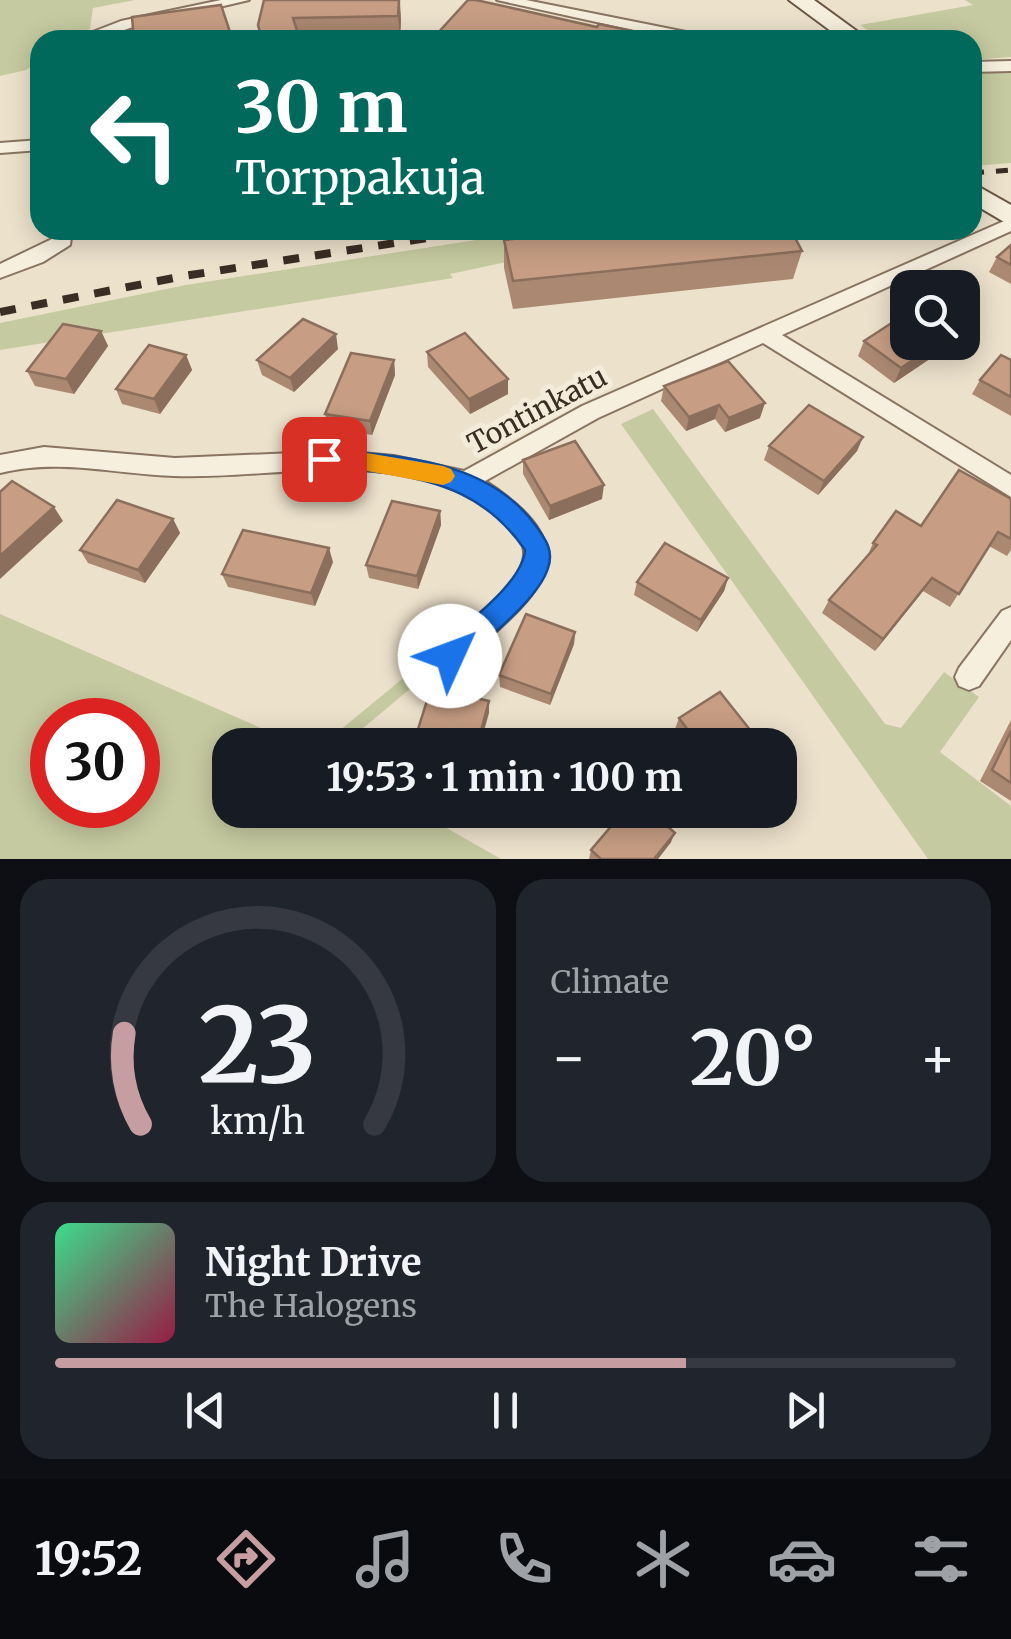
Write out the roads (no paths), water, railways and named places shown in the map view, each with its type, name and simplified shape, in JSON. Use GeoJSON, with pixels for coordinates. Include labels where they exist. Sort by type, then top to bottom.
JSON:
{"type":"FeatureCollection","features":[{"type":"Feature","properties":{"kind":"street"},"geometry":{"type":"LineString","coordinates":[[112,30],[242,0]]}},
{"type":"Feature","properties":{"kind":"street"},"geometry":{"type":"LineString","coordinates":[[504,0],[652,30]]}},
{"type":"Feature","properties":{"kind":"street"},"geometry":{"type":"LineString","coordinates":[[800,0],[844,30]]}},
{"type":"Feature","properties":{"kind":"street"},"geometry":{"type":"LineString","coordinates":[[982,67],[1011,66]]}},
{"type":"Feature","properties":{"kind":"street"},"geometry":{"type":"LineString","coordinates":[[0,148],[30,146]]}},
{"type":"Feature","properties":{"kind":"street"},"geometry":{"type":"LineString","coordinates":[[982,198],[1011,220]]}},
{"type":"Feature","properties":{"kind":"street","name":"Tontinkatu"},"geometry":{"type":"LineString","coordinates":[[982,233],[1011,220]]}},
{"type":"Feature","properties":{"kind":"street"},"geometry":{"type":"LineString","coordinates":[[0,271],[52,250],[63,240]]}},
{"type":"Feature","properties":{"kind":"street","name":"Tontinkatu"},"geometry":{"type":"LineString","coordinates":[[0,464],[26,455],[56,453],[134,465],[178,467],[324,459],[380,463],[466,482],[590,412],[968,240]]}},
{"type":"Feature","properties":{"kind":"street"},"geometry":{"type":"LineString","coordinates":[[764,334],[1011,487]]}},
{"type":"Feature","properties":{"kind":"street"},"geometry":{"type":"LineString","coordinates":[[450,656],[523,586],[536,567],[538,548],[523,526],[466,482]]}},
{"type":"Feature","properties":{"kind":"street"},"geometry":{"type":"LineString","coordinates":[[969,677],[1011,619]]}},
{"type":"Feature","properties":{"kind":"railway"},"geometry":{"type":"LineString","coordinates":[[982,172],[1011,170]]}},
{"type":"Feature","properties":{"kind":"railway"},"geometry":{"type":"LineString","coordinates":[[0,312],[184,276],[414,240]]}}]}
